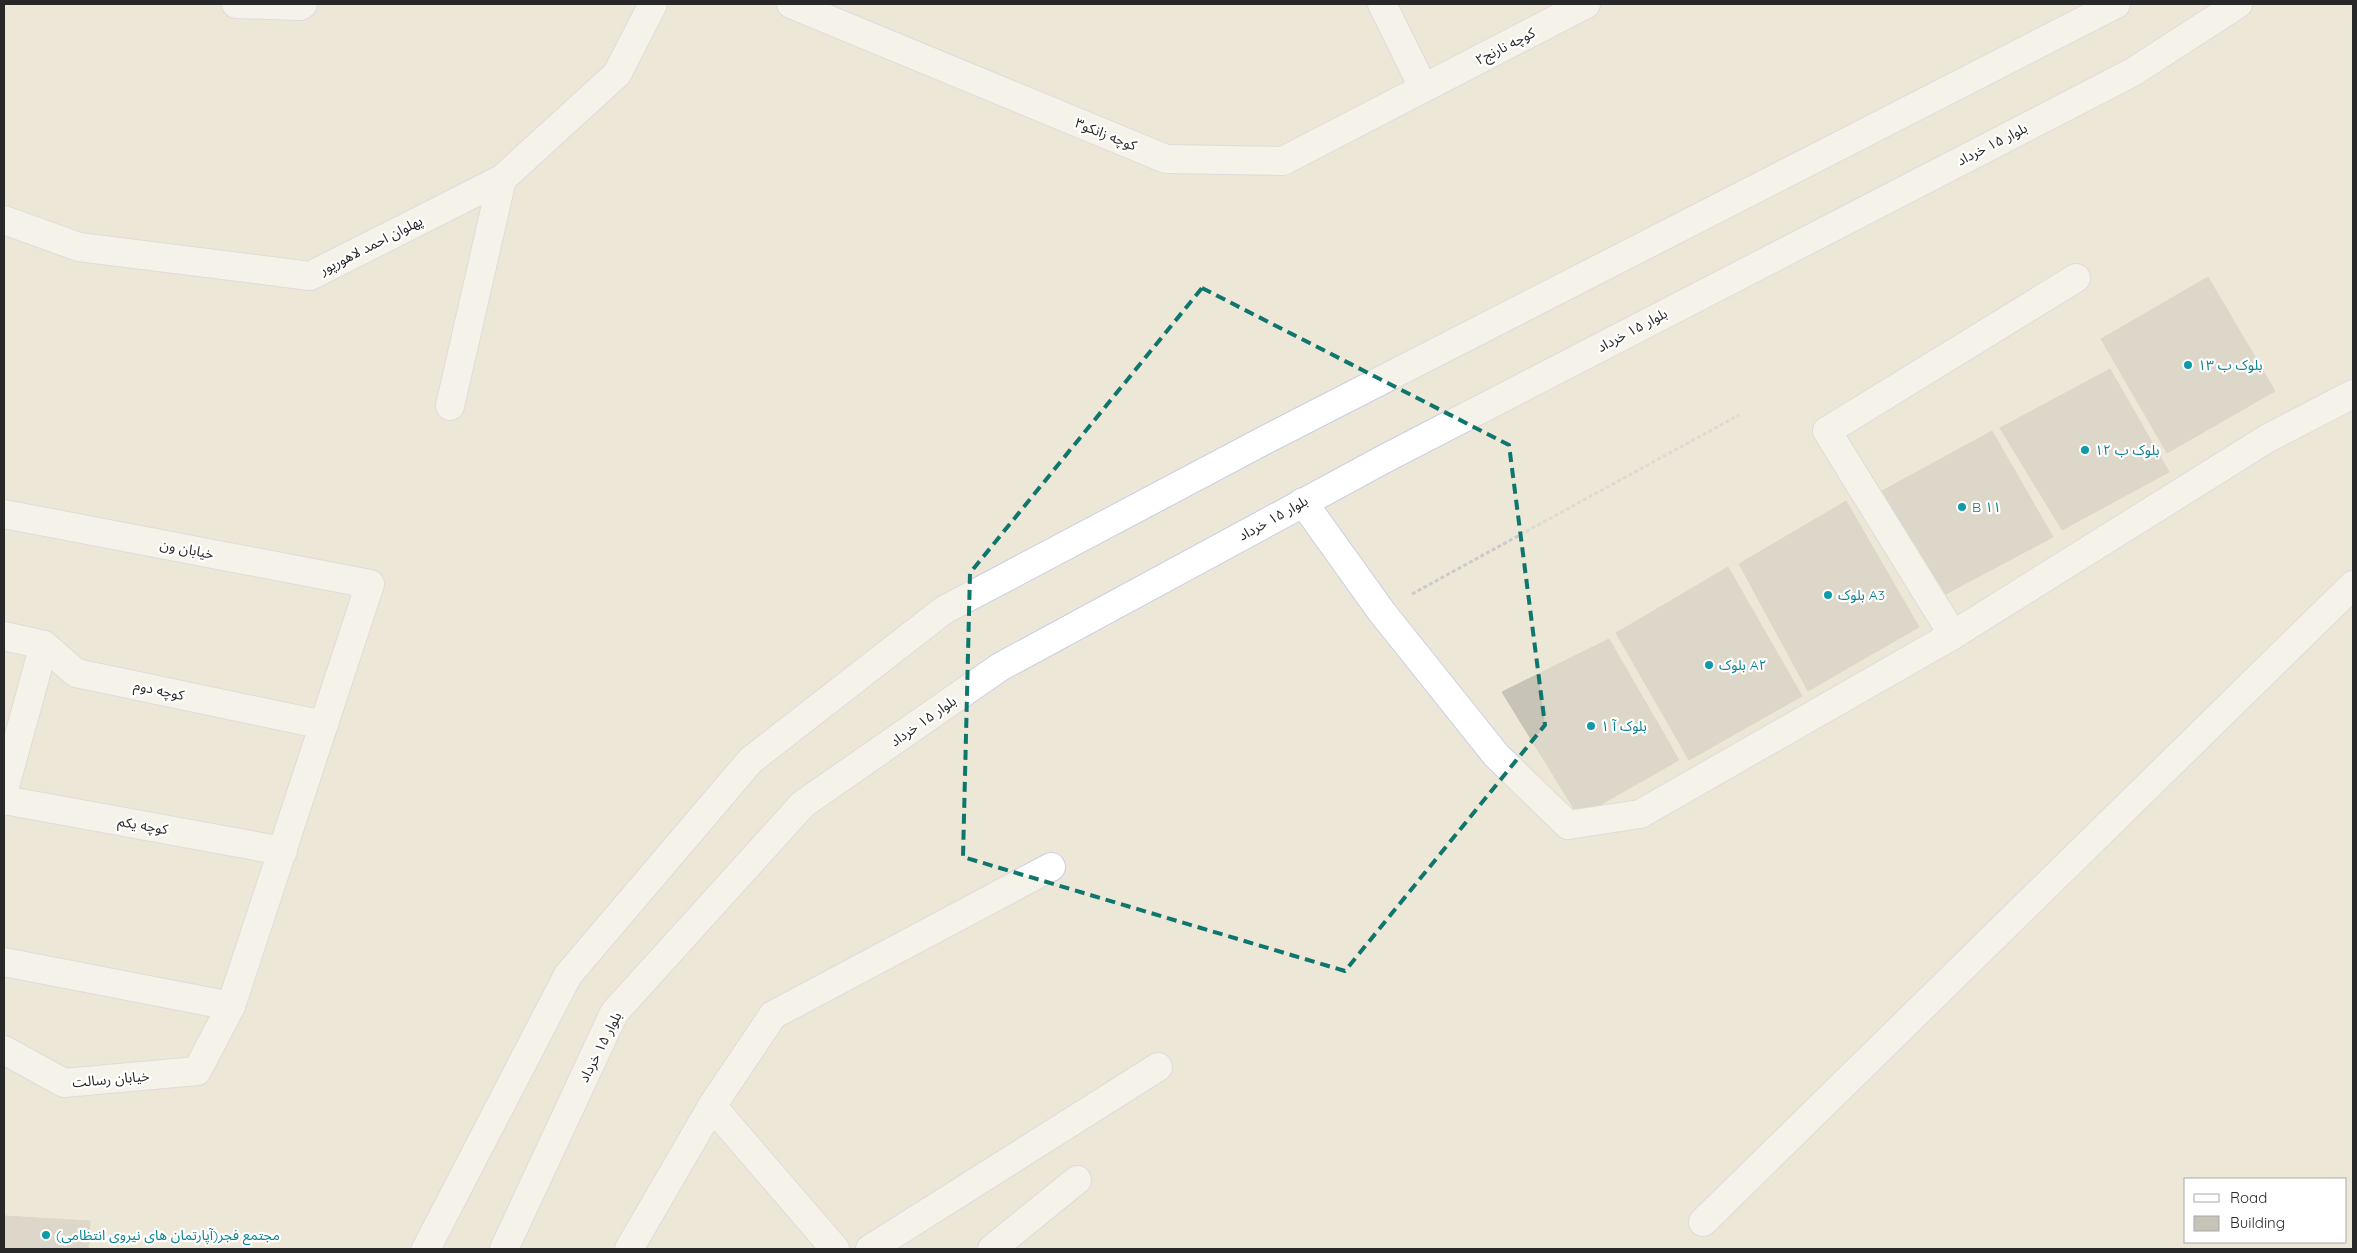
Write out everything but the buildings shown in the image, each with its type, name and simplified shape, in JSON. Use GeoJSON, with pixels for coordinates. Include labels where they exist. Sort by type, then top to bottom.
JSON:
{"type":"FeatureCollection","features":[{"type":"Feature","properties":{"kind":"street"},"geometry":{"type":"LineString","coordinates":[[236,4],[300,6],[303,4]]}},
{"type":"Feature","properties":{"kind":"street","name":"پهلوان احمد لاهورپور"},"geometry":{"type":"LineString","coordinates":[[4,220],[79,247],[310,276],[502,179],[617,74],[653,4]]}},
{"type":"Feature","properties":{"kind":"street","name":"کوچه زانکو۳"},"geometry":{"type":"LineString","coordinates":[[791,4],[1166,159],[1283,161],[1423,87]]}},
{"type":"Feature","properties":{"kind":"street"},"geometry":{"type":"LineString","coordinates":[[1382,4],[1423,87]]}},
{"type":"Feature","properties":{"kind":"street","name":"کوچه نارنج۲"},"geometry":{"type":"LineString","coordinates":[[1423,87],[1586,4]]}},
{"type":"Feature","properties":{"kind":"street"},"geometry":{"type":"LineString","coordinates":[[426,1249],[568,975],[751,760],[944,610],[1265,440],[2116,4]]}},
{"type":"Feature","properties":{"kind":"street","name":"بلوار ۱۵ خرداد"},"geometry":{"type":"LineString","coordinates":[[504,1249],[614,1013],[803,804],[1000,667],[1303,502],[1748,269],[2133,72],[2238,4]]}},
{"type":"Feature","properties":{"kind":"street"},"geometry":{"type":"LineString","coordinates":[[450,406],[502,179]]}},
{"type":"Feature","properties":{"kind":"street"},"geometry":{"type":"LineString","coordinates":[[1953,635],[1827,431],[2076,278]]}},
{"type":"Feature","properties":{"kind":"street"},"geometry":{"type":"LineString","coordinates":[[1303,502],[1381,611],[1496,755],[1568,825],[1640,814],[1953,635],[2268,438],[2353,394]]}},
{"type":"Feature","properties":{"kind":"street","name":"خیابان ون"},"geometry":{"type":"LineString","coordinates":[[4,514],[370,584],[324,725]]}},
{"type":"Feature","properties":{"kind":"street"},"geometry":{"type":"LineString","coordinates":[[1703,1222],[2353,585]]}},
{"type":"Feature","properties":{"kind":"street","name":"کوچه دوم"},"geometry":{"type":"LineString","coordinates":[[4,636],[44,645],[76,673],[324,725]]}},
{"type":"Feature","properties":{"kind":"street"},"geometry":{"type":"LineString","coordinates":[[4,790],[44,645]]}},
{"type":"Feature","properties":{"kind":"street"},"geometry":{"type":"LineString","coordinates":[[4,962],[231,1006],[324,725]]}},
{"type":"Feature","properties":{"kind":"street","name":"کوچه یکم"},"geometry":{"type":"LineString","coordinates":[[4,800],[283,851]]}},
{"type":"Feature","properties":{"kind":"street"},"geometry":{"type":"LineString","coordinates":[[629,1249],[712,1106],[773,1015],[1051,867]]}},
{"type":"Feature","properties":{"kind":"street","name":"خیابان رسالت"},"geometry":{"type":"LineString","coordinates":[[4,1050],[64,1083],[197,1071],[231,1006]]}},
{"type":"Feature","properties":{"kind":"street"},"geometry":{"type":"LineString","coordinates":[[870,1249],[1158,1067]]}},
{"type":"Feature","properties":{"kind":"street"},"geometry":{"type":"LineString","coordinates":[[712,1106],[835,1249]]}},
{"type":"Feature","properties":{"kind":"street"},"geometry":{"type":"LineString","coordinates":[[992,1249],[1077,1180]]}},
{"type":"Feature","properties":{"kind":"path"},"geometry":{"type":"LineString","coordinates":[[1381,611],[1739,415]]}},
{"type":"Feature","properties":{"kind":"highlighted area"},"geometry":{"type":"Polygon","coordinates":[[[1202,288],[1509,445],[1545,725],[1345,971],[963,857],[970,573],[1202,288]]]}},
{"type":"Feature","properties":{"kind":"place","name":"بلوک ب ۱۳"},"geometry":{"type":"Point","coordinates":[2188,365]}},
{"type":"Feature","properties":{"kind":"place","name":"بلوک ب ۱۲"},"geometry":{"type":"Point","coordinates":[2085,450]}},
{"type":"Feature","properties":{"kind":"place","name":"B ۱۱"},"geometry":{"type":"Point","coordinates":[1962,507]}},
{"type":"Feature","properties":{"kind":"place","name":"بلوک A3"},"geometry":{"type":"Point","coordinates":[1828,595]}},
{"type":"Feature","properties":{"kind":"place","name":"بلوک A۲"},"geometry":{"type":"Point","coordinates":[1709,665]}},
{"type":"Feature","properties":{"kind":"place","name":"بلوک آ ۱"},"geometry":{"type":"Point","coordinates":[1591,726]}},
{"type":"Feature","properties":{"kind":"place","name":"مجتمع فجر(آپارتمان های نیروی انتظامی)"},"geometry":{"type":"Point","coordinates":[46,1235]}}]}
